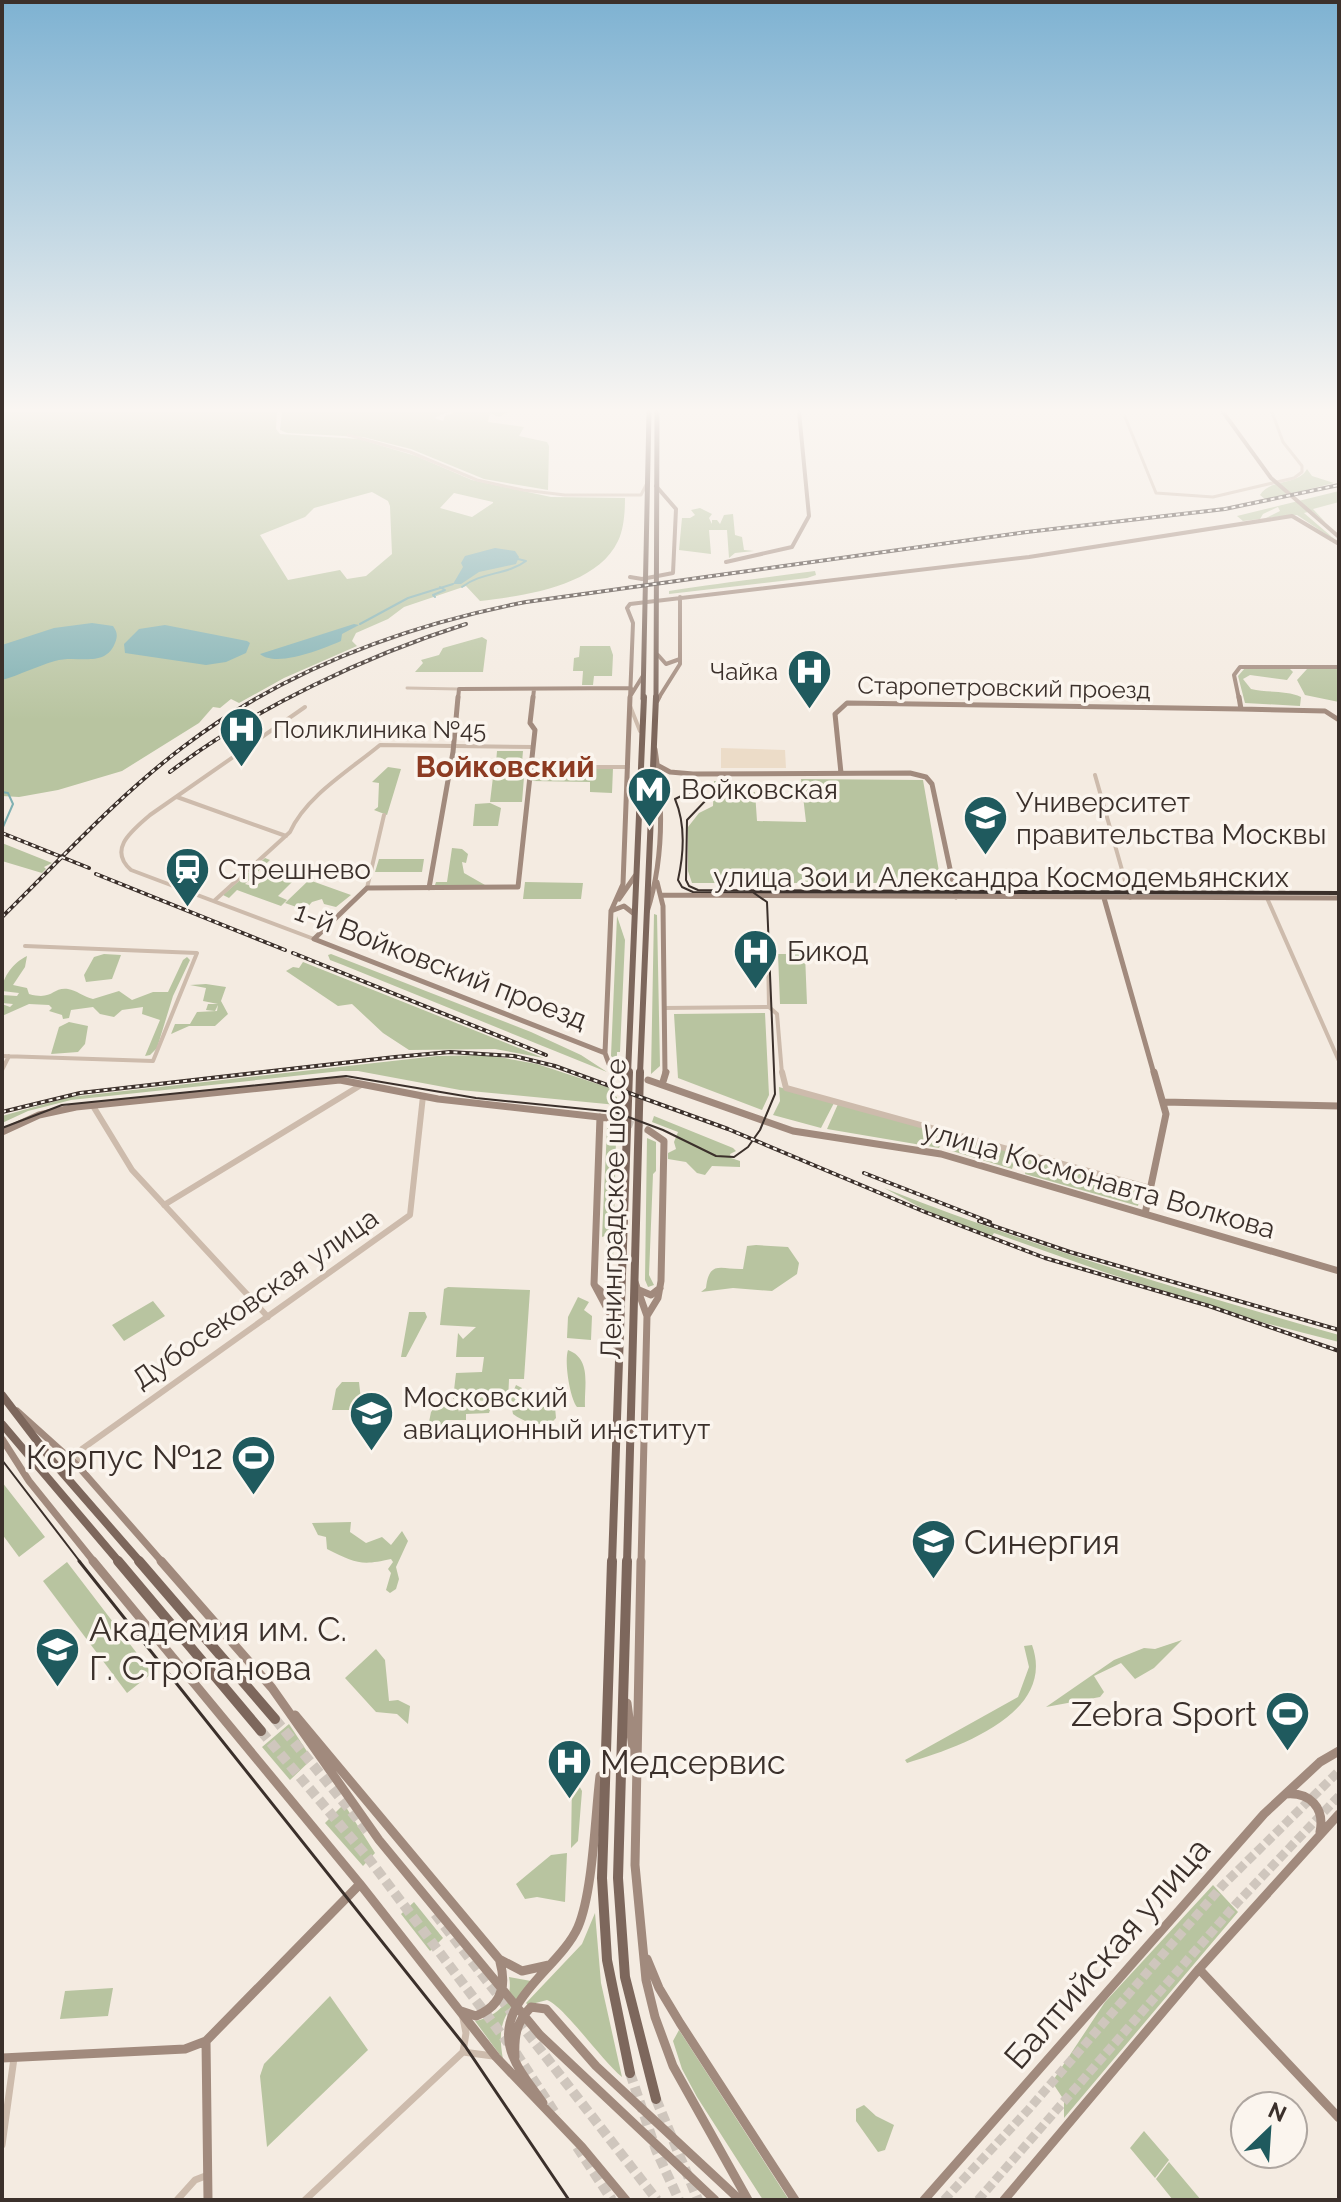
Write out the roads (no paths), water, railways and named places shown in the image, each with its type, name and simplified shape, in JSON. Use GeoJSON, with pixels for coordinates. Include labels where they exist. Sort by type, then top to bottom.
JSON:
{"type":"FeatureCollection","features":[{"type":"Feature","properties":{"kind":"main road","name":"Ленинградское шоссе"},"geometry":{"type":"LineString","coordinates":[[630,2073],[613,2002],[604,1940],[602,1895],[647,515]]}},
{"type":"Feature","properties":{"kind":"main road","name":"Ленинградское шоссе"},"geometry":{"type":"LineString","coordinates":[[656,2099],[629,1998],[620,1938],[618,1878],[644,1129],[640,1070],[652,734],[658,655],[657,515]]}},
{"type":"Feature","properties":{"kind":"main road"},"geometry":{"type":"LineString","coordinates":[[2,1395],[54,1463],[275,1719]]}},
{"type":"Feature","properties":{"kind":"main road"},"geometry":{"type":"LineString","coordinates":[[2,1424],[261,1731]]}},
{"type":"Feature","properties":{"kind":"street"},"geometry":{"type":"LineString","coordinates":[[630,577],[645,579],[673,573],[676,515]]}},
{"type":"Feature","properties":{"kind":"street"},"geometry":{"type":"LineString","coordinates":[[726,562],[784,549],[796,543],[809,515]]}},
{"type":"Feature","properties":{"kind":"street"},"geometry":{"type":"LineString","coordinates":[[1310,515],[1339,537]]}},
{"type":"Feature","properties":{"kind":"street"},"geometry":{"type":"LineString","coordinates":[[619,1070],[609,1064],[605,1053],[612,908],[623,884],[633,623],[627,607],[634,601],[1029,557],[1295,516],[1339,544]]}},
{"type":"Feature","properties":{"kind":"street"},"geometry":{"type":"LineString","coordinates":[[654,708],[679,667],[680,597]]}},
{"type":"Feature","properties":{"kind":"street"},"geometry":{"type":"LineString","coordinates":[[658,655],[666,664],[680,659]]}},
{"type":"Feature","properties":{"kind":"street"},"geometry":{"type":"LineString","coordinates":[[1339,667],[1240,667],[1234,675],[1241,709],[1325,711],[1339,720]]}},
{"type":"Feature","properties":{"kind":"street"},"geometry":{"type":"LineString","coordinates":[[630,696],[644,674]]}},
{"type":"Feature","properties":{"kind":"street"},"geometry":{"type":"LineString","coordinates":[[407,688],[534,689],[631,686],[639,683]]}},
{"type":"Feature","properties":{"kind":"street"},"geometry":{"type":"LineString","coordinates":[[429,888],[459,689]]}},
{"type":"Feature","properties":{"kind":"street"},"geometry":{"type":"LineString","coordinates":[[367,888],[516,888],[535,730],[530,723],[534,689]]}},
{"type":"Feature","properties":{"kind":"street","name":"Старопетровский проезд"},"geometry":{"type":"LineString","coordinates":[[841,773],[835,711],[847,703],[1241,709]]}},
{"type":"Feature","properties":{"kind":"street"},"geometry":{"type":"LineString","coordinates":[[630,706],[640,731]]}},
{"type":"Feature","properties":{"kind":"street"},"geometry":{"type":"LineString","coordinates":[[176,797],[305,707]]}},
{"type":"Feature","properties":{"kind":"street"},"geometry":{"type":"LineString","coordinates":[[648,912],[657,882],[659,789],[652,734]]}},
{"type":"Feature","properties":{"kind":"street"},"geometry":{"type":"LineString","coordinates":[[214,901],[286,836],[325,790],[380,745],[533,747]]}},
{"type":"Feature","properties":{"kind":"street"},"geometry":{"type":"LineString","coordinates":[[657,765],[670,772],[693,774],[910,773],[929,779],[956,897]]}},
{"type":"Feature","properties":{"kind":"street"},"geometry":{"type":"LineString","coordinates":[[531,767],[628,767]]}},
{"type":"Feature","properties":{"kind":"street"},"geometry":{"type":"LineString","coordinates":[[659,789],[665,778],[693,774]]}},
{"type":"Feature","properties":{"kind":"street"},"geometry":{"type":"LineString","coordinates":[[1095,775],[1130,898]]}},
{"type":"Feature","properties":{"kind":"street"},"geometry":{"type":"LineString","coordinates":[[176,797],[286,836]]}},
{"type":"Feature","properties":{"kind":"street","name":"1-й Войковский проезд"},"geometry":{"type":"LineString","coordinates":[[176,797],[123,840],[121,854],[126,867],[605,1053]]}},
{"type":"Feature","properties":{"kind":"street"},"geometry":{"type":"LineString","coordinates":[[626,813],[636,831]]}},
{"type":"Feature","properties":{"kind":"street"},"geometry":{"type":"LineString","coordinates":[[314,939],[367,888],[384,815]]}},
{"type":"Feature","properties":{"kind":"street"},"geometry":{"type":"LineString","coordinates":[[612,908],[635,876]]}},
{"type":"Feature","properties":{"kind":"street"},"geometry":{"type":"LineString","coordinates":[[657,882],[662,895],[667,1069],[662,1085]]}},
{"type":"Feature","properties":{"kind":"street","name":"улица Зои и Александра Космодемьянских"},"geometry":{"type":"LineString","coordinates":[[662,895],[1339,898]]}},
{"type":"Feature","properties":{"kind":"street"},"geometry":{"type":"LineString","coordinates":[[1104,898],[1164,1102],[1166,1122],[1145,1214]]}},
{"type":"Feature","properties":{"kind":"street"},"geometry":{"type":"LineString","coordinates":[[1267,898],[1339,1061]]}},
{"type":"Feature","properties":{"kind":"street"},"geometry":{"type":"LineString","coordinates":[[612,908],[624,906],[633,913]]}},
{"type":"Feature","properties":{"kind":"street"},"geometry":{"type":"LineString","coordinates":[[648,912],[657,906],[662,911]]}},
{"type":"Feature","properties":{"kind":"street"},"geometry":{"type":"LineString","coordinates":[[2,1070],[5,1056],[153,1061],[197,953],[25,946]]}},
{"type":"Feature","properties":{"kind":"street"},"geometry":{"type":"LineString","coordinates":[[768,950],[769,1007]]}},
{"type":"Feature","properties":{"kind":"street"},"geometry":{"type":"LineString","coordinates":[[664,1008],[769,1007],[777,1014],[783,1085],[786,1088],[1150,1188]]}},
{"type":"Feature","properties":{"kind":"street","name":"улица Космонавта Волкова"},"geometry":{"type":"LineString","coordinates":[[648,1080],[793,1131],[941,1154],[1339,1271]]}},
{"type":"Feature","properties":{"kind":"street"},"geometry":{"type":"LineString","coordinates":[[2,1132],[50,1112],[93,1105],[330,1081],[364,1084],[423,1096],[617,1119]]}},
{"type":"Feature","properties":{"kind":"street"},"geometry":{"type":"LineString","coordinates":[[164,1205],[364,1084]]}},
{"type":"Feature","properties":{"kind":"street","name":"Дубосековская улица"},"geometry":{"type":"LineString","coordinates":[[77,1465],[82,1449],[410,1215],[423,1096]]}},
{"type":"Feature","properties":{"kind":"street"},"geometry":{"type":"LineString","coordinates":[[1164,1102],[1339,1106]]}},
{"type":"Feature","properties":{"kind":"street"},"geometry":{"type":"LineString","coordinates":[[93,1105],[125,1160],[268,1317]]}},
{"type":"Feature","properties":{"kind":"street"},"geometry":{"type":"LineString","coordinates":[[600,1117],[594,1284],[610,1314],[619,1360]]}},
{"type":"Feature","properties":{"kind":"street"},"geometry":{"type":"LineString","coordinates":[[644,1129],[663,1139],[665,1148],[661,1285],[658,1298],[647,1316]]}},
{"type":"Feature","properties":{"kind":"street"},"geometry":{"type":"LineString","coordinates":[[594,1284],[602,1292],[611,1292],[622,1277]]}},
{"type":"Feature","properties":{"kind":"street"},"geometry":{"type":"LineString","coordinates":[[637,1286],[654,1294],[661,1285]]}},
{"type":"Feature","properties":{"kind":"street"},"geometry":{"type":"LineString","coordinates":[[637,1286],[647,1316],[636,1775],[642,1945],[654,2013],[670,2060],[748,2200]]}},
{"type":"Feature","properties":{"kind":"street"},"geometry":{"type":"LineString","coordinates":[[10,1405],[77,1465],[336,1761],[499,1959],[512,1969],[527,1972],[556,1962]]}},
{"type":"Feature","properties":{"kind":"street"},"geometry":{"type":"LineString","coordinates":[[2,1440],[29,1481],[90,1559],[360,1884],[463,2017],[626,2200]]}},
{"type":"Feature","properties":{"kind":"street"},"geometry":{"type":"LineString","coordinates":[[625,1690],[636,1775]]}},
{"type":"Feature","properties":{"kind":"street"},"geometry":{"type":"LineString","coordinates":[[278,1695],[352,1804],[540,2035],[715,2200]]}},
{"type":"Feature","properties":{"kind":"street"},"geometry":{"type":"LineString","coordinates":[[552,2116],[515,2058],[507,2038],[510,2015],[573,1940],[582,1919],[606,1724]]}},
{"type":"Feature","properties":{"kind":"street","name":"Балтийская улица"},"geometry":{"type":"LineString","coordinates":[[924,2200],[1282,1795],[1320,1762],[1339,1751]]}},
{"type":"Feature","properties":{"kind":"street"},"geometry":{"type":"LineString","coordinates":[[1282,1795],[1301,1794],[1317,1805],[1323,1820],[1318,1836]]}},
{"type":"Feature","properties":{"kind":"street"},"geometry":{"type":"LineString","coordinates":[[1004,2200],[1199,1969],[1339,1814]]}},
{"type":"Feature","properties":{"kind":"street"},"geometry":{"type":"LineString","coordinates":[[2,2058],[185,2049],[206,2041],[360,1884]]}},
{"type":"Feature","properties":{"kind":"street"},"geometry":{"type":"LineString","coordinates":[[642,1945],[659,1988],[795,2200]]}},
{"type":"Feature","properties":{"kind":"street"},"geometry":{"type":"LineString","coordinates":[[454,2004],[462,2012],[476,2016],[497,2004],[505,1985],[499,1959]]}},
{"type":"Feature","properties":{"kind":"street"},"geometry":{"type":"LineString","coordinates":[[1199,1969],[1339,2118]]}},
{"type":"Feature","properties":{"kind":"street"},"geometry":{"type":"LineString","coordinates":[[515,2058],[519,2021],[531,2007],[546,2009],[596,2066],[740,2200]]}},
{"type":"Feature","properties":{"kind":"street"},"geometry":{"type":"LineString","coordinates":[[305,2200],[463,2052],[466,2033],[463,2017]]}},
{"type":"Feature","properties":{"kind":"street"},"geometry":{"type":"LineString","coordinates":[[206,2041],[208,2200]]}},
{"type":"Feature","properties":{"kind":"street"},"geometry":{"type":"LineString","coordinates":[[463,2052],[487,2053],[496,2057]]}},
{"type":"Feature","properties":{"kind":"street"},"geometry":{"type":"LineString","coordinates":[[2,2145],[14,2058]]}},
{"type":"Feature","properties":{"kind":"street"},"geometry":{"type":"LineString","coordinates":[[177,2200],[195,2180],[208,2175]]}},
{"type":"Feature","properties":{"kind":"water"},"geometry":{"type":"Polygon","coordinates":[[[495,548],[515,551],[519,557],[516,564],[479,572],[461,584],[453,584],[463,567],[461,563],[465,556],[495,548]]]}},
{"type":"Feature","properties":{"kind":"water"},"geometry":{"type":"Polygon","coordinates":[[[92,623],[113,626],[116,632],[115,643],[104,656],[63,659],[2,680],[2,645],[54,628],[92,623]]]}},
{"type":"Feature","properties":{"kind":"water"},"geometry":{"type":"Polygon","coordinates":[[[165,625],[250,643],[246,653],[226,662],[206,665],[125,653],[124,644],[139,629],[165,625]]]}},
{"type":"Feature","properties":{"kind":"water"},"geometry":{"type":"Polygon","coordinates":[[[359,625],[342,634],[341,641],[312,652],[277,659],[260,654],[359,625]]]}},
{"type":"Feature","properties":{"kind":"waterway"},"geometry":{"type":"LineString","coordinates":[[462,587],[526,561],[518,559]]}},
{"type":"Feature","properties":{"kind":"waterway"},"geometry":{"type":"LineString","coordinates":[[441,588],[453,584]]}},
{"type":"Feature","properties":{"kind":"waterway"},"geometry":{"type":"LineString","coordinates":[[360,624],[408,598],[441,588]]}},
{"type":"Feature","properties":{"kind":"waterway"},"geometry":{"type":"LineString","coordinates":[[435,597],[433,595],[445,590],[441,588]]}},
{"type":"Feature","properties":{"kind":"waterway"},"geometry":{"type":"LineString","coordinates":[[2,792],[8,793],[13,804],[3,827]]}},
{"type":"Feature","properties":{"kind":"tunnel"},"geometry":{"type":"LineString","coordinates":[[617,1119],[648,1130]]}},
{"type":"Feature","properties":{"kind":"tunnel"},"geometry":{"type":"LineString","coordinates":[[275,1719],[369,1833]]}},
{"type":"Feature","properties":{"kind":"tunnel"},"geometry":{"type":"LineString","coordinates":[[261,1731],[369,1859],[508,2043]]}},
{"type":"Feature","properties":{"kind":"tunnel"},"geometry":{"type":"LineString","coordinates":[[944,2200],[1029,2109],[1222,1886],[1339,1771]]}},
{"type":"Feature","properties":{"kind":"tunnel"},"geometry":{"type":"LineString","coordinates":[[978,2200],[1237,1903],[1339,1796]]}},
{"type":"Feature","properties":{"kind":"tunnel"},"geometry":{"type":"LineString","coordinates":[[435,1914],[657,2200]]}},
{"type":"Feature","properties":{"kind":"tunnel"},"geometry":{"type":"LineString","coordinates":[[516,2053],[557,2116]]}},
{"type":"Feature","properties":{"kind":"tunnel"},"geometry":{"type":"LineString","coordinates":[[630,2073],[656,2150],[679,2200]]}},
{"type":"Feature","properties":{"kind":"tunnel"},"geometry":{"type":"LineString","coordinates":[[656,2099],[698,2200]]}},
{"type":"Feature","properties":{"kind":"tunnel"},"geometry":{"type":"LineString","coordinates":[[577,2147],[612,2200]]}},
{"type":"Feature","properties":{"kind":"tram line"},"geometry":{"type":"LineString","coordinates":[[753,892],[693,892],[682,887],[678,880],[683,839],[675,799],[692,791],[708,798],[687,820],[686,880],[689,886],[698,890],[1339,892]]}},
{"type":"Feature","properties":{"kind":"tram line"},"geometry":{"type":"LineString","coordinates":[[2,1128],[62,1105],[346,1076],[476,1098],[615,1112],[663,1130],[716,1156],[734,1157],[748,1147],[760,1130],[775,1094],[767,902],[753,892]]}},
{"type":"Feature","properties":{"kind":"tram line"},"geometry":{"type":"LineString","coordinates":[[753,892],[1339,894]]}},
{"type":"Feature","properties":{"kind":"tram line"},"geometry":{"type":"LineString","coordinates":[[2,1460],[81,1563]]}},
{"type":"Feature","properties":{"kind":"tram line"},"geometry":{"type":"LineString","coordinates":[[79,1561],[465,2046],[569,2200]]}},
{"type":"Feature","properties":{"kind":"railway"},"geometry":{"type":"LineString","coordinates":[[62,857],[159,766],[262,695],[346,655],[435,624],[526,602],[1027,532],[1175,515]]}},
{"type":"Feature","properties":{"kind":"railway"},"geometry":{"type":"LineString","coordinates":[[170,772],[237,727],[312,686],[390,651],[466,624]]}},
{"type":"Feature","properties":{"kind":"railway"},"geometry":{"type":"LineString","coordinates":[[2,833],[62,857]]}},
{"type":"Feature","properties":{"kind":"railway"},"geometry":{"type":"LineString","coordinates":[[2,917],[62,857]]}},
{"type":"Feature","properties":{"kind":"railway"},"geometry":{"type":"LineString","coordinates":[[62,857],[89,868]]}},
{"type":"Feature","properties":{"kind":"railway"},"geometry":{"type":"LineString","coordinates":[[96,874],[285,950]]}},
{"type":"Feature","properties":{"kind":"railway"},"geometry":{"type":"LineString","coordinates":[[293,953],[546,1055]]}},
{"type":"Feature","properties":{"kind":"railway"},"geometry":{"type":"LineString","coordinates":[[2,1112],[80,1093],[395,1057],[450,1052],[514,1056],[555,1066],[728,1129],[925,1212],[1045,1258],[1209,1306],[1339,1351]]}},
{"type":"Feature","properties":{"kind":"railway"},"geometry":{"type":"LineString","coordinates":[[864,1173],[990,1222]]}},
{"type":"Feature","properties":{"kind":"railway"},"geometry":{"type":"LineString","coordinates":[[979,1221],[1070,1252],[1339,1330]]}},
{"type":"Feature","properties":{"kind":"place","name":"Чайка"},"geometry":{"type":"Point","coordinates":[809,711]}},
{"type":"Feature","properties":{"kind":"place","name":"Поликлиника №45"},"geometry":{"type":"Point","coordinates":[242,769]}},
{"type":"Feature","properties":{"kind":"place","name":"Войковская"},"geometry":{"type":"Point","coordinates":[650,828]}},
{"type":"Feature","properties":{"kind":"place","name":"Университет правительства Москвы"},"geometry":{"type":"Point","coordinates":[985,857]}},
{"type":"Feature","properties":{"kind":"place","name":"Стрешнево"},"geometry":{"type":"Point","coordinates":[187,908]}},
{"type":"Feature","properties":{"kind":"place","name":"Бикод"},"geometry":{"type":"Point","coordinates":[756,990]}},
{"type":"Feature","properties":{"kind":"place","name":"Московский авиационный институт"},"geometry":{"type":"Point","coordinates":[372,1452]}},
{"type":"Feature","properties":{"kind":"place","name":"Корпус №12"},"geometry":{"type":"Point","coordinates":[254,1496]}},
{"type":"Feature","properties":{"kind":"place","name":"Синергия"},"geometry":{"type":"Point","coordinates":[933,1581]}},
{"type":"Feature","properties":{"kind":"place","name":"Академия им. С. Г. Строганова"},"geometry":{"type":"Point","coordinates":[58,1688]}},
{"type":"Feature","properties":{"kind":"place","name":"Zebra Sport"},"geometry":{"type":"Point","coordinates":[1288,1753]}},
{"type":"Feature","properties":{"kind":"place","name":"Медсервис"},"geometry":{"type":"Point","coordinates":[569,1801]}},
{"type":"Feature","properties":{"kind":"district","name":"Войковский"},"geometry":{"type":"Point","coordinates":[505,767]}}]}
